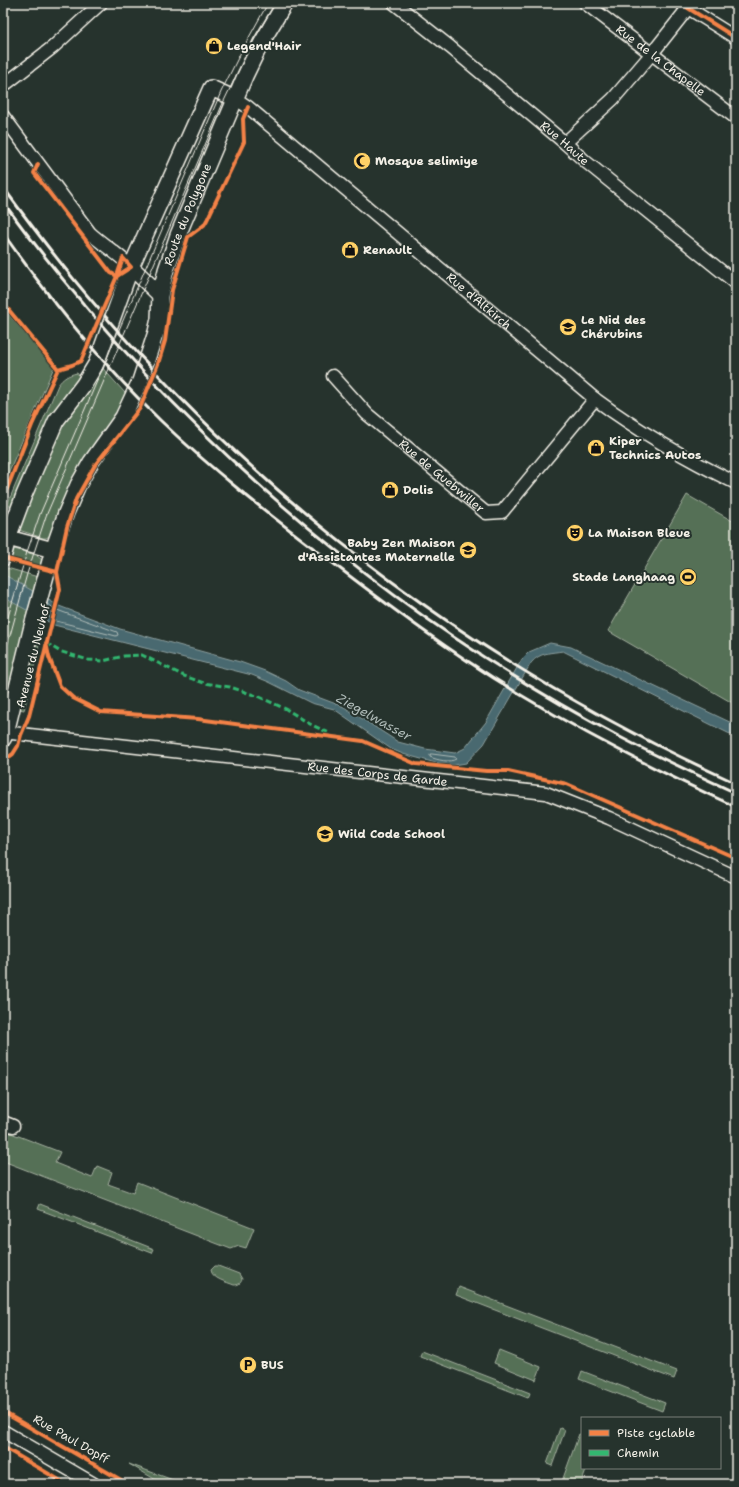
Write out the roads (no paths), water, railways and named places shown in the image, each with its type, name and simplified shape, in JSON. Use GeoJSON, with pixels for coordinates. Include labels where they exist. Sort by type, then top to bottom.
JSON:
{"type":"FeatureCollection","features":[{"type":"Feature","properties":{"kind":"street"},"geometry":{"type":"LineString","coordinates":[[3,86],[53,47],[101,3]]}},
{"type":"Feature","properties":{"kind":"street","name":"Route du Polygone"},"geometry":{"type":"LineString","coordinates":[[160,295],[166,270],[178,235],[245,76],[261,43],[285,3]]}},
{"type":"Feature","properties":{"kind":"street","name":"Rue Haute"},"geometry":{"type":"LineString","coordinates":[[394,3],[450,47],[586,162],[736,283]]}},
{"type":"Feature","properties":{"kind":"street","name":"Rue de la Chapelle"},"geometry":{"type":"LineString","coordinates":[[585,3],[736,118]]}},
{"type":"Feature","properties":{"kind":"street"},"geometry":{"type":"LineString","coordinates":[[565,143],[613,99],[651,54],[685,6],[736,38]]}},
{"type":"Feature","properties":{"kind":"street"},"geometry":{"type":"LineString","coordinates":[[3,558],[5,537],[56,421],[90,375],[96,364],[131,267],[211,88],[236,99]]}},
{"type":"Feature","properties":{"kind":"street","name":"Rue d'Altkirch"},"geometry":{"type":"LineString","coordinates":[[236,99],[248,107],[595,399],[628,423],[691,461],[736,483]]}},
{"type":"Feature","properties":{"kind":"street"},"geometry":{"type":"LineString","coordinates":[[3,116],[90,233],[101,244],[123,258],[160,295]]}},
{"type":"Feature","properties":{"kind":"street","name":"Avenue du Neuhof"},"geometry":{"type":"LineString","coordinates":[[4,735],[53,550],[66,512],[78,485],[91,462],[123,417],[140,381],[159,320],[160,295]]}},
{"type":"Feature","properties":{"kind":"street","name":"Rue de Guebwiller"},"geometry":{"type":"LineString","coordinates":[[333,376],[367,414],[486,513],[502,512],[595,399]]}},
{"type":"Feature","properties":{"kind":"street"},"geometry":{"type":"LineString","coordinates":[[5,537],[53,550]]}},
{"type":"Feature","properties":{"kind":"street","name":"Rue des Corps de Garde"},"geometry":{"type":"LineString","coordinates":[[4,735],[546,793],[609,818],[736,877]]}},
{"type":"Feature","properties":{"kind":"street"},"geometry":{"type":"LineString","coordinates":[[3,1431],[94,1484]]}},
{"type":"Feature","properties":{"kind":"water"},"geometry":{"type":"Polygon","coordinates":[[[3,574],[59,606],[120,629],[240,662],[265,671],[286,681],[299,690],[344,707],[398,742],[425,749],[455,753],[465,748],[486,722],[522,659],[529,652],[550,643],[571,647],[736,725],[736,737],[563,651],[542,655],[534,659],[484,744],[466,763],[454,765],[436,763],[403,754],[391,749],[334,709],[311,703],[252,675],[54,625],[3,597],[3,574]]]}},
{"type":"Feature","properties":{"kind":"tram line"},"geometry":{"type":"LineString","coordinates":[[3,634],[27,552],[40,514],[221,92],[268,3]]}},
{"type":"Feature","properties":{"kind":"tram line"},"geometry":{"type":"LineString","coordinates":[[3,661],[27,574],[46,516],[223,103],[247,53],[275,3]]}},
{"type":"Feature","properties":{"kind":"railway"},"geometry":{"type":"LineString","coordinates":[[3,187],[85,293],[165,382],[237,453],[312,519],[391,581],[473,638],[558,691],[646,739],[736,783]]}},
{"type":"Feature","properties":{"kind":"railway"},"geometry":{"type":"LineString","coordinates":[[3,202],[66,283],[134,361],[206,435],[281,504],[361,570],[444,630],[530,686],[620,737],[736,793]]}},
{"type":"Feature","properties":{"kind":"railway"},"geometry":{"type":"LineString","coordinates":[[3,233],[58,307],[118,377],[161,421],[239,490],[396,611],[499,682],[603,742],[682,782],[736,807]]}},
{"type":"Feature","properties":{"kind":"place","name":"Legend'Hair"},"geometry":{"type":"Point","coordinates":[214,46]}},
{"type":"Feature","properties":{"kind":"place","name":"Mosque selimiye"},"geometry":{"type":"Point","coordinates":[362,161]}},
{"type":"Feature","properties":{"kind":"place","name":"Renault"},"geometry":{"type":"Point","coordinates":[350,250]}},
{"type":"Feature","properties":{"kind":"place","name":"Le Nid des Chérubins"},"geometry":{"type":"Point","coordinates":[568,327]}},
{"type":"Feature","properties":{"kind":"place","name":"Kiper Technics Autos"},"geometry":{"type":"Point","coordinates":[596,448]}},
{"type":"Feature","properties":{"kind":"place","name":"Dolis"},"geometry":{"type":"Point","coordinates":[390,490]}},
{"type":"Feature","properties":{"kind":"place","name":"La Maison Bleue"},"geometry":{"type":"Point","coordinates":[575,533]}},
{"type":"Feature","properties":{"kind":"place","name":"Baby Zen Maison d'Assistantes Maternelle"},"geometry":{"type":"Point","coordinates":[468,550]}},
{"type":"Feature","properties":{"kind":"place","name":"Stade Langhaag"},"geometry":{"type":"Point","coordinates":[688,577]}},
{"type":"Feature","properties":{"kind":"place","name":"Wild Code School"},"geometry":{"type":"Point","coordinates":[325,834]}},
{"type":"Feature","properties":{"kind":"place","name":"BUS"},"geometry":{"type":"Point","coordinates":[248,1365]}},
{"type":"Feature","properties":{"kind":"water label","name":"Ziegelwasser"},"geometry":{"type":"Point","coordinates":[374,717]}}]}
